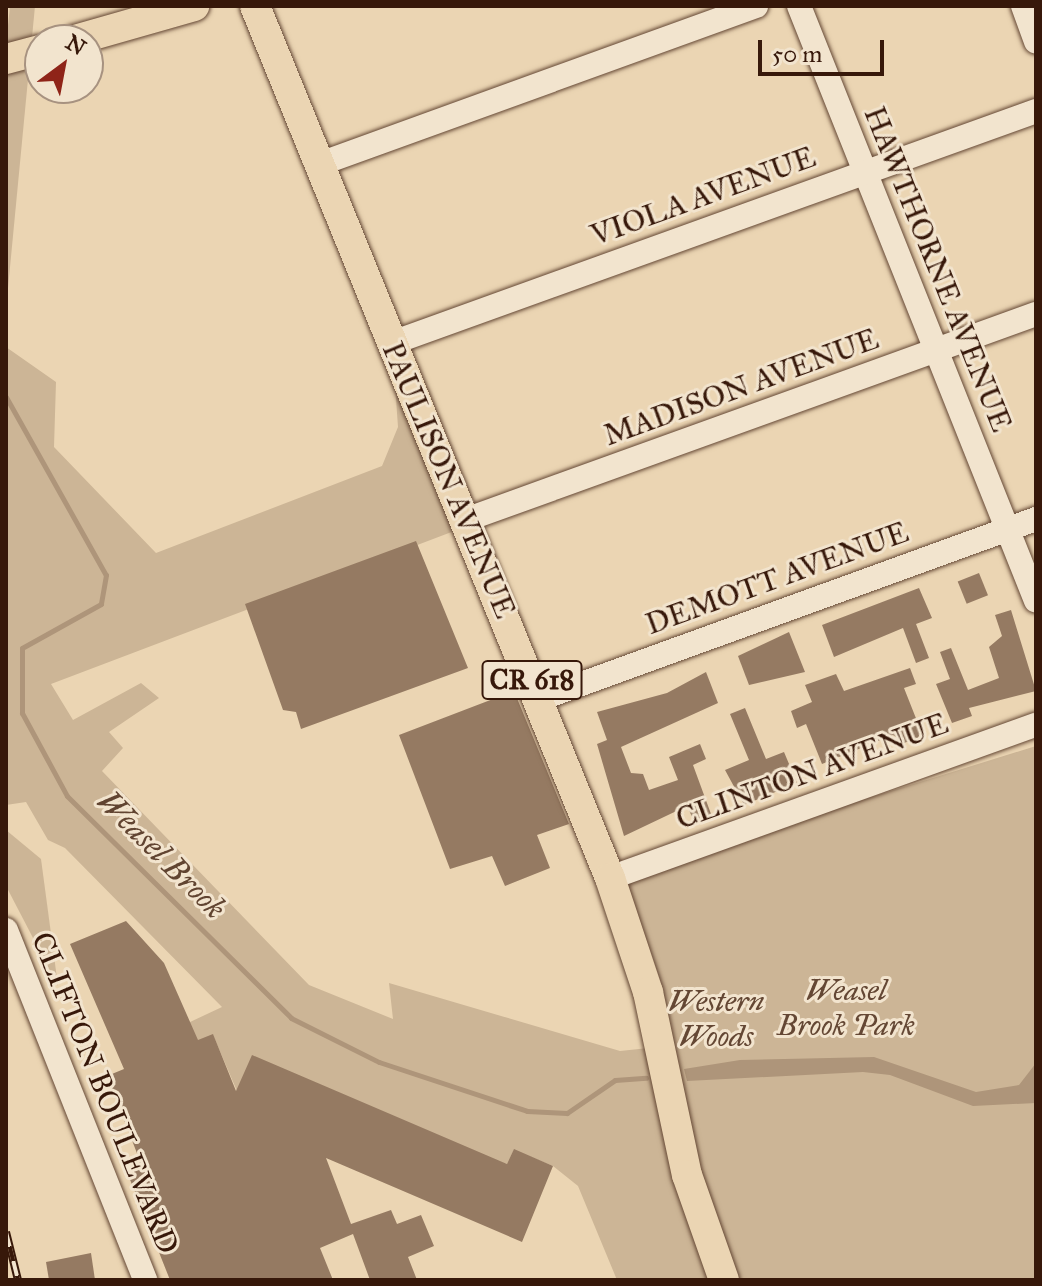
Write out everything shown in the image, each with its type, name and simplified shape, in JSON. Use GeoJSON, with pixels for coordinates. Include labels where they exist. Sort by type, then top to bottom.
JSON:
{"type":"FeatureCollection","features":[{"type":"Feature","properties":{"kind":"main road"},"geometry":{"type":"LineString","coordinates":[[104,32],[194,6]]}},
{"type":"Feature","properties":{"kind":"main road","name":"PAULISON AVENUE"},"geometry":{"type":"LineString","coordinates":[[255,6],[317,165],[468,519],[610,878],[645,981],[687,1175],[724,1280]]}},
{"type":"Feature","properties":{"kind":"street"},"geometry":{"type":"LineString","coordinates":[[317,165],[756,6]]}},
{"type":"Feature","properties":{"kind":"street","name":"HAWTHORNE AVENUE"},"geometry":{"type":"LineString","coordinates":[[799,6],[1036,601]]}},
{"type":"Feature","properties":{"kind":"street"},"geometry":{"type":"LineString","coordinates":[[1023,6],[1036,42]]}},
{"type":"Feature","properties":{"kind":"street","name":"VIOLA AVENUE"},"geometry":{"type":"LineString","coordinates":[[392,343],[1036,111]]}},
{"type":"Feature","properties":{"kind":"street","name":"MADISON AVENUE"},"geometry":{"type":"LineString","coordinates":[[468,519],[1036,314]]}},
{"type":"Feature","properties":{"kind":"street","name":"DEMOTT AVENUE"},"geometry":{"type":"LineString","coordinates":[[540,699],[1036,519]]}},
{"type":"Feature","properties":{"kind":"street","name":"CLINTON AVENUE"},"geometry":{"type":"LineString","coordinates":[[610,878],[1036,725]]}},
{"type":"Feature","properties":{"kind":"street","name":"CLIFTON BOULEVARD"},"geometry":{"type":"LineString","coordinates":[[6,930],[145,1280]]}},
{"type":"Feature","properties":{"kind":"green space"},"geometry":{"type":"Polygon","coordinates":[[[10,6],[35,6],[33,24],[24,24],[26,104],[6,309],[6,45],[10,6]]]}},
{"type":"Feature","properties":{"kind":"green space"},"geometry":{"type":"Polygon","coordinates":[[[392,343],[470,525],[51,684],[73,720],[141,683],[159,698],[109,732],[123,748],[102,771],[309,985],[393,1019],[389,983],[620,1051],[658,1047],[610,878],[1036,746],[1036,1280],[617,1280],[578,1186],[553,1166],[514,1150],[507,1164],[237,1091],[213,1035],[181,1047],[173,1030],[222,1007],[65,848],[48,840],[26,802],[6,805],[6,347],[56,382],[54,447],[156,553],[382,466],[398,427],[392,343]]]}},
{"type":"Feature","properties":{"kind":"green space"},"geometry":{"type":"Polygon","coordinates":[[[6,830],[41,859],[58,986],[6,886],[6,830]]]}},
{"type":"Feature","properties":{"kind":"shaded area"},"geometry":{"type":"Polygon","coordinates":[[[874,1057],[976,1092],[1019,1085],[1036,1063],[1036,1103],[973,1106],[890,1075],[863,1072],[687,1081],[684,1069],[740,1060],[874,1057]]]}},
{"type":"Feature","properties":{"kind":"building"},"geometry":{"type":"Polygon","coordinates":[[[416,541],[468,668],[301,729],[296,712],[283,710],[245,604],[416,541]]]}},
{"type":"Feature","properties":{"kind":"building"},"geometry":{"type":"Polygon","coordinates":[[[979,573],[988,595],[967,604],[958,582],[979,573]]]}},
{"type":"Feature","properties":{"kind":"building"},"geometry":{"type":"Polygon","coordinates":[[[919,588],[932,618],[916,624],[929,658],[916,663],[903,628],[834,657],[822,625],[919,588]]]}},
{"type":"Feature","properties":{"kind":"building"},"geometry":{"type":"Polygon","coordinates":[[[1011,610],[1036,691],[969,708],[972,716],[952,723],[936,684],[950,679],[940,652],[951,648],[968,690],[999,678],[989,647],[1002,636],[995,615],[1011,610]]]}},
{"type":"Feature","properties":{"kind":"building"},"geometry":{"type":"Polygon","coordinates":[[[789,632],[805,672],[749,685],[738,656],[789,632]]]}},
{"type":"Feature","properties":{"kind":"building"},"geometry":{"type":"Polygon","coordinates":[[[910,668],[916,684],[904,688],[921,731],[918,738],[904,743],[893,735],[822,764],[806,724],[797,728],[791,711],[812,702],[805,685],[836,674],[844,691],[910,668]]]}},
{"type":"Feature","properties":{"kind":"building"},"geometry":{"type":"Polygon","coordinates":[[[706,672],[718,703],[621,747],[631,773],[643,774],[649,790],[678,780],[669,757],[700,744],[706,759],[693,765],[711,814],[694,821],[687,806],[624,836],[597,744],[607,740],[597,712],[667,693],[706,672]]]}},
{"type":"Feature","properties":{"kind":"building"},"geometry":{"type":"Polygon","coordinates":[[[514,691],[569,824],[537,835],[550,868],[505,886],[492,856],[450,869],[399,735],[514,691]]]}},
{"type":"Feature","properties":{"kind":"building"},"geometry":{"type":"Polygon","coordinates":[[[745,708],[766,759],[784,752],[797,783],[744,805],[725,770],[749,760],[730,714],[745,708]]]}},
{"type":"Feature","properties":{"kind":"building"},"geometry":{"type":"Polygon","coordinates":[[[126,921],[164,963],[198,1040],[213,1034],[236,1091],[252,1055],[507,1164],[514,1149],[553,1166],[522,1242],[326,1158],[351,1224],[391,1210],[397,1224],[421,1215],[434,1246],[408,1257],[417,1280],[370,1280],[353,1234],[320,1248],[333,1280],[170,1280],[125,1167],[140,1161],[107,1076],[124,1069],[70,944],[126,921]]]}},
{"type":"Feature","properties":{"kind":"building"},"geometry":{"type":"Polygon","coordinates":[[[91,1253],[95,1280],[49,1280],[46,1262],[91,1253]]]}},
{"type":"Feature","properties":{"kind":"waterway","name":"Weasel Brook"},"geometry":{"type":"LineString","coordinates":[[6,397],[106,575],[101,604],[22,648],[22,713],[67,796],[291,1018],[379,1062],[527,1111],[567,1113],[615,1080],[646,1078]]}},
{"type":"Feature","properties":{"kind":"railway"},"geometry":{"type":"LineString","coordinates":[[6,1232],[18,1280]]}},
{"type":"Feature","properties":{"kind":"park label","name":"Weasel Brook Park"},"geometry":{"type":"Point","coordinates":[846,1007]}},
{"type":"Feature","properties":{"kind":"park label","name":"Western Woods"},"geometry":{"type":"Point","coordinates":[716,1018]}}]}
